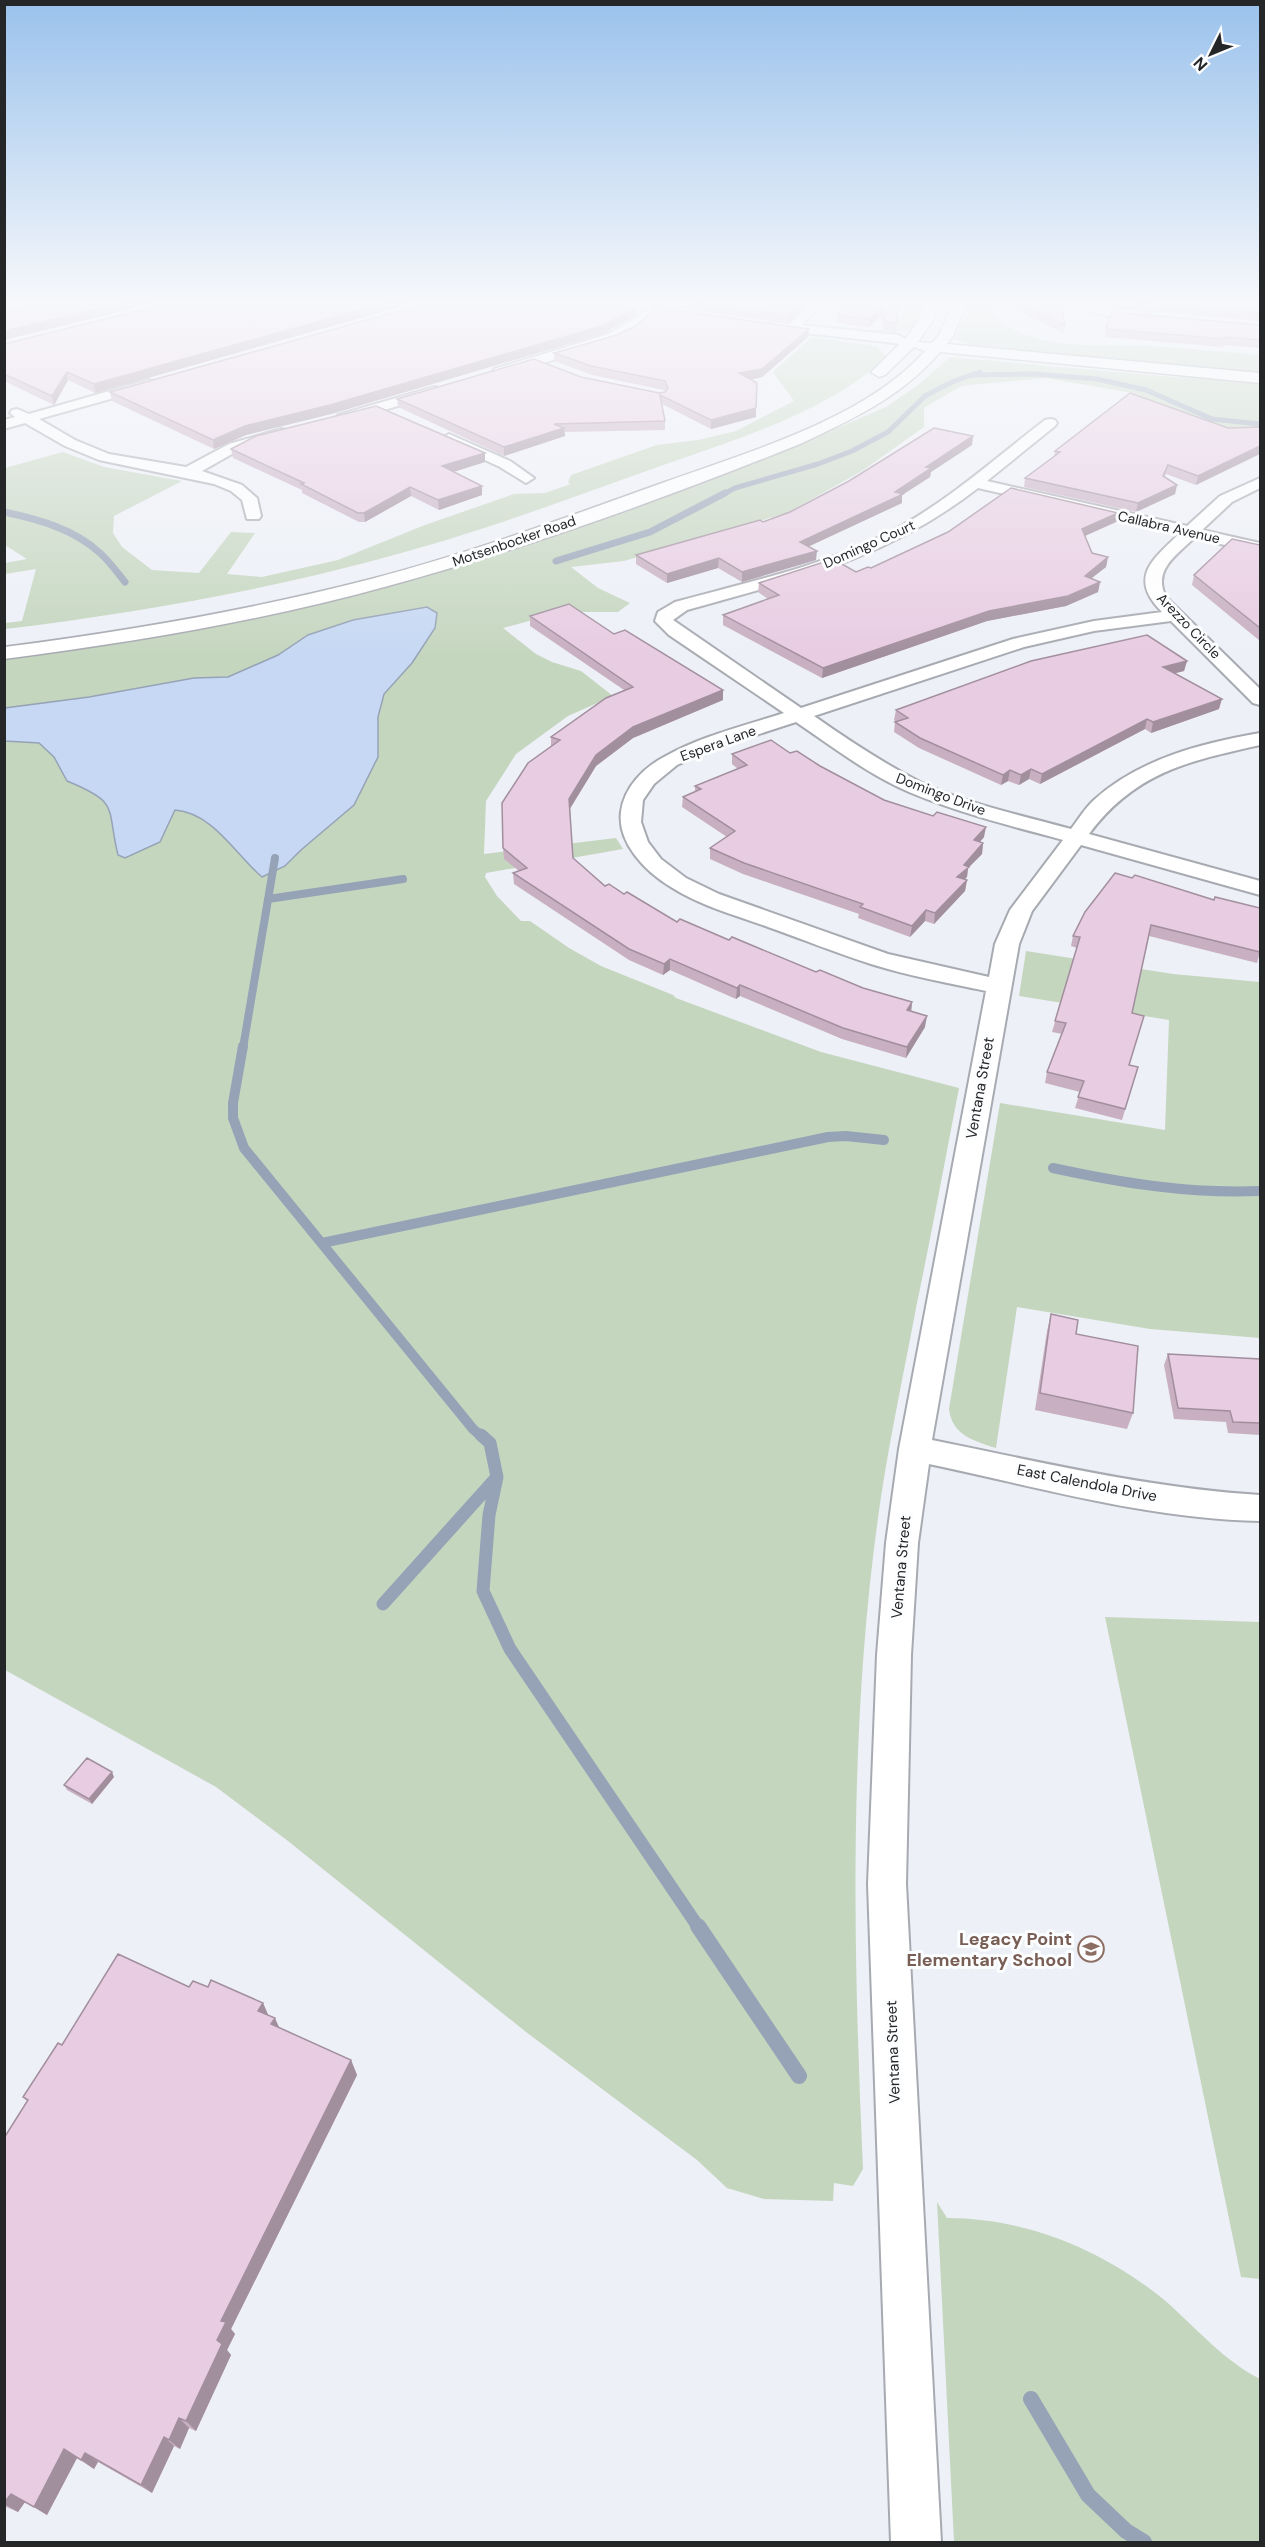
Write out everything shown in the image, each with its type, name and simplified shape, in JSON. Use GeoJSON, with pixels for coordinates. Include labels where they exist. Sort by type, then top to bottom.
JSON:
{"type":"FeatureCollection","features":[{"type":"Feature","properties":{"kind":"main road","name":"Motsenbocker Road"},"geometry":{"type":"LineString","coordinates":[[4,635],[205,605],[399,560],[516,524],[736,445],[794,420]]}},
{"type":"Feature","properties":{"kind":"main road","name":"Motsenbocker Road"},"geometry":{"type":"LineString","coordinates":[[4,653],[120,637],[251,613],[385,581],[494,549],[763,453],[837,420]]}},
{"type":"Feature","properties":{"kind":"street"},"geometry":{"type":"LineString","coordinates":[[4,424],[20,420]]}},
{"type":"Feature","properties":{"kind":"street"},"geometry":{"type":"LineString","coordinates":[[31,420],[99,455],[187,472],[219,481],[244,493],[251,500],[253,516]]}},
{"type":"Feature","properties":{"kind":"street"},"geometry":{"type":"LineString","coordinates":[[328,422],[335,420]]}},
{"type":"Feature","properties":{"kind":"street","name":"Domingo Court"},"geometry":{"type":"LineString","coordinates":[[655,616],[866,549],[920,522],[1050,423]]}},
{"type":"Feature","properties":{"kind":"street"},"geometry":{"type":"LineString","coordinates":[[187,472],[237,445],[299,429]]}},
{"type":"Feature","properties":{"kind":"street"},"geometry":{"type":"LineString","coordinates":[[434,432],[505,464],[526,478]]}},
{"type":"Feature","properties":{"kind":"street","name":"Callabra Avenue"},"geometry":{"type":"LineString","coordinates":[[973,482],[1260,548]]}},
{"type":"Feature","properties":{"kind":"street","name":"Arezzo Circle"},"geometry":{"type":"LineString","coordinates":[[1260,482],[1221,503],[1160,562],[1153,577],[1157,596],[1260,699]]}},
{"type":"Feature","properties":{"kind":"street","name":"Espera Lane"},"geometry":{"type":"LineString","coordinates":[[999,986],[927,972],[880,959],[711,899],[668,877],[640,851],[630,825],[630,808],[638,789],[655,771],[686,753],[1036,638],[1116,622],[1175,615]]}},
{"type":"Feature","properties":{"kind":"street","name":"Domingo Drive"},"geometry":{"type":"LineString","coordinates":[[655,616],[675,632],[878,768],[915,787],[978,810],[1260,888]]}},
{"type":"Feature","properties":{"kind":"street","name":"Ventana Street"},"geometry":{"type":"LineString","coordinates":[[916,2542],[887,1884],[894,1645],[902,1543],[915,1449],[1007,944],[1016,920],[1098,806],[1140,776],[1188,756],[1260,739]]}},
{"type":"Feature","properties":{"kind":"street","name":"East Calendola Drive"},"geometry":{"type":"LineString","coordinates":[[915,1449],[1143,1495],[1207,1504],[1260,1508]]}},
{"type":"Feature","properties":{"kind":"green space"},"geometry":{"type":"Polygon","coordinates":[[[758,420],[785,420],[538,510],[371,561],[215,597],[110,615],[5,629],[5,623],[22,621],[36,569],[5,574],[5,563],[27,559],[5,545],[5,468],[63,452],[104,467],[182,481],[114,516],[113,533],[122,547],[152,570],[199,573],[231,532],[255,533],[227,574],[262,577],[338,560],[425,525],[514,494],[545,493],[571,484],[568,483],[571,475],[657,445],[698,440],[736,431],[758,420]]]}},
{"type":"Feature","properties":{"kind":"green space"},"geometry":{"type":"Polygon","coordinates":[[[856,420],[924,420],[924,427],[862,471],[787,513],[624,561],[571,567],[598,588],[630,603],[618,612],[562,612],[503,628],[536,654],[552,662],[581,671],[613,696],[568,716],[516,754],[486,801],[484,854],[616,838],[623,849],[486,873],[485,877],[497,896],[521,921],[530,921],[569,948],[601,966],[676,998],[821,1052],[959,1088],[898,1400],[881,1497],[870,1580],[858,1748],[856,1832],[857,2001],[863,2169],[853,2186],[834,2183],[833,2201],[764,2199],[727,2188],[697,2160],[526,2032],[288,1841],[216,1787],[5,1670],[4,658],[242,620],[341,598],[482,559],[807,441],[856,420]]]}},
{"type":"Feature","properties":{"kind":"green space"},"geometry":{"type":"Polygon","coordinates":[[[1192,420],[1260,420],[1260,427],[1214,430],[1192,420]]]}},
{"type":"Feature","properties":{"kind":"green space"},"geometry":{"type":"Polygon","coordinates":[[[1026,951],[1173,974],[1260,982],[1260,1338],[1150,1329],[1017,1307],[996,1448],[965,1436],[955,1425],[949,1409],[1000,1103],[1165,1130],[1169,1020],[1019,996],[1026,951]]]}},
{"type":"Feature","properties":{"kind":"green space"},"geometry":{"type":"Polygon","coordinates":[[[1105,1617],[1260,1622],[1260,2279],[1241,2277],[1105,1617]]]}},
{"type":"Feature","properties":{"kind":"green space"},"geometry":{"type":"Polygon","coordinates":[[[937,2202],[947,2218],[976,2219],[1033,2230],[1088,2251],[1114,2265],[1162,2298],[1233,2362],[1260,2379],[1260,2542],[954,2542],[937,2202]]]}},
{"type":"Feature","properties":{"kind":"water"},"geometry":{"type":"Polygon","coordinates":[[[427,607],[437,613],[435,628],[412,663],[384,694],[378,717],[378,757],[354,805],[285,866],[262,877],[212,826],[189,813],[175,810],[160,842],[125,858],[118,855],[111,816],[104,801],[67,781],[54,757],[39,743],[5,741],[5,708],[89,697],[194,678],[228,677],[278,655],[308,635],[353,620],[427,607]]]}},
{"type":"Feature","properties":{"kind":"building"},"geometry":{"type":"Polygon","coordinates":[[[170,420],[270,420],[245,426],[213,440],[170,420]]]}},
{"type":"Feature","properties":{"kind":"building"},"geometry":{"type":"Polygon","coordinates":[[[321,420],[408,420],[485,453],[442,466],[482,486],[438,500],[410,487],[364,513],[358,513],[301,484],[304,483],[231,449],[256,436],[321,420]]]}},
{"type":"Feature","properties":{"kind":"building"},"geometry":{"type":"Polygon","coordinates":[[[444,420],[665,421],[554,424],[564,428],[504,447],[444,420]]]}},
{"type":"Feature","properties":{"kind":"building"},"geometry":{"type":"Polygon","coordinates":[[[1095,420],[1205,420],[1228,428],[1260,427],[1260,446],[1198,476],[1168,465],[1163,476],[1177,485],[1138,503],[1025,478],[1060,452],[1055,451],[1095,420]]]}},
{"type":"Feature","properties":{"kind":"building"},"geometry":{"type":"Polygon","coordinates":[[[934,428],[973,436],[926,467],[931,468],[895,492],[903,494],[800,542],[817,551],[742,572],[719,558],[667,574],[636,555],[760,520],[763,522],[790,512],[849,481],[934,428]]]}},
{"type":"Feature","properties":{"kind":"building"},"geometry":{"type":"Polygon","coordinates":[[[1011,488],[1118,513],[1082,529],[1092,553],[1108,557],[1085,576],[1100,582],[1068,596],[989,611],[823,668],[723,615],[779,595],[759,583],[833,559],[856,572],[871,568],[948,532],[1011,488]]]}},
{"type":"Feature","properties":{"kind":"building"},"geometry":{"type":"Polygon","coordinates":[[[1232,539],[1260,545],[1260,628],[1194,575],[1232,539]]]}},
{"type":"Feature","properties":{"kind":"building"},"geometry":{"type":"Polygon","coordinates":[[[569,604],[614,634],[625,630],[723,690],[633,727],[596,755],[569,799],[573,858],[605,886],[609,884],[624,894],[627,892],[677,922],[680,919],[729,940],[732,937],[816,972],[820,970],[863,988],[912,1002],[907,1010],[927,1016],[907,1047],[843,1028],[740,985],[737,988],[670,959],[664,964],[629,949],[513,873],[527,868],[503,848],[502,803],[528,763],[560,740],[551,737],[606,698],[633,687],[530,616],[569,604]]]}},
{"type":"Feature","properties":{"kind":"building"},"geometry":{"type":"Polygon","coordinates":[[[1147,635],[1187,661],[1163,667],[1222,699],[1153,722],[1147,719],[1042,774],[1031,769],[1021,775],[1010,770],[1003,775],[920,738],[895,722],[908,718],[896,710],[1031,661],[1147,635]]]}},
{"type":"Feature","properties":{"kind":"building"},"geometry":{"type":"Polygon","coordinates":[[[771,740],[790,753],[797,751],[884,800],[933,816],[937,812],[986,827],[974,840],[983,843],[964,865],[969,867],[957,877],[967,880],[935,913],[926,910],[912,926],[860,907],[863,904],[744,863],[710,848],[735,831],[683,797],[701,789],[695,786],[747,765],[732,754],[771,740]]]}},
{"type":"Feature","properties":{"kind":"building"},"geometry":{"type":"Polygon","coordinates":[[[1115,873],[1132,878],[1135,875],[1214,900],[1215,897],[1260,908],[1260,952],[1151,925],[1132,1013],[1144,1016],[1129,1065],[1138,1067],[1125,1109],[1078,1097],[1084,1081],[1047,1072],[1066,1023],[1055,1021],[1080,937],[1073,936],[1085,912],[1115,873]]]}},
{"type":"Feature","properties":{"kind":"building"},"geometry":{"type":"Polygon","coordinates":[[[1051,1314],[1078,1320],[1076,1334],[1138,1346],[1133,1413],[1040,1393],[1051,1314]]]}},
{"type":"Feature","properties":{"kind":"building"},"geometry":{"type":"Polygon","coordinates":[[[1168,1354],[1260,1359],[1260,1423],[1233,1422],[1230,1411],[1178,1408],[1168,1354]]]}},
{"type":"Feature","properties":{"kind":"building"},"geometry":{"type":"Polygon","coordinates":[[[87,1758],[112,1772],[89,1799],[64,1785],[87,1758]]]}},
{"type":"Feature","properties":{"kind":"building"},"geometry":{"type":"Polygon","coordinates":[[[118,1954],[189,1987],[193,1981],[208,1987],[211,1980],[263,2003],[258,2011],[275,2018],[271,2024],[351,2060],[221,2321],[226,2322],[217,2340],[222,2344],[186,2421],[179,2418],[169,2440],[164,2437],[141,2485],[85,2453],[81,2460],[64,2449],[34,2507],[11,2494],[4,2503],[4,2138],[28,2100],[23,2097],[58,2043],[62,2045],[118,1954]]]}},
{"type":"Feature","properties":{"kind":"waterway"},"geometry":{"type":"LineString","coordinates":[[722,495],[735,488],[818,464],[852,451],[888,432],[900,420]]}},
{"type":"Feature","properties":{"kind":"waterway"},"geometry":{"type":"LineString","coordinates":[[1220,420],[1260,424]]}},
{"type":"Feature","properties":{"kind":"waterway"},"geometry":{"type":"LineString","coordinates":[[556,561],[650,532],[725,493]]}},
{"type":"Feature","properties":{"kind":"waterway"},"geometry":{"type":"LineString","coordinates":[[4,512],[30,518],[79,537],[103,556],[125,582]]}},
{"type":"Feature","properties":{"kind":"waterway"},"geometry":{"type":"LineString","coordinates":[[268,899],[275,858]]}},
{"type":"Feature","properties":{"kind":"waterway"},"geometry":{"type":"LineString","coordinates":[[268,899],[403,879]]}},
{"type":"Feature","properties":{"kind":"waterway"},"geometry":{"type":"LineString","coordinates":[[243,1048],[268,899]]}},
{"type":"Feature","properties":{"kind":"waterway"},"geometry":{"type":"LineString","coordinates":[[243,1046],[233,1103],[233,1118],[244,1148],[473,1429],[482,1437]]}},
{"type":"Feature","properties":{"kind":"waterway"},"geometry":{"type":"LineString","coordinates":[[322,1243],[828,1137],[846,1136],[884,1140]]}},
{"type":"Feature","properties":{"kind":"waterway"},"geometry":{"type":"LineString","coordinates":[[1053,1168],[1181,1189],[1260,1191]]}},
{"type":"Feature","properties":{"kind":"waterway"},"geometry":{"type":"LineString","coordinates":[[481,1435],[490,1443],[497,1477]]}},
{"type":"Feature","properties":{"kind":"waterway"},"geometry":{"type":"LineString","coordinates":[[383,1604],[497,1477]]}},
{"type":"Feature","properties":{"kind":"waterway"},"geometry":{"type":"LineString","coordinates":[[497,1477],[489,1515],[483,1591],[510,1649],[699,1928]]}},
{"type":"Feature","properties":{"kind":"waterway"},"geometry":{"type":"LineString","coordinates":[[698,1926],[799,2076]]}},
{"type":"Feature","properties":{"kind":"waterway"},"geometry":{"type":"LineString","coordinates":[[1031,2399],[1088,2495],[1126,2531],[1144,2542]]}},
{"type":"Feature","properties":{"kind":"place","name":"Legacy Point Elementary School"},"geometry":{"type":"Point","coordinates":[1091,1949]}}]}
